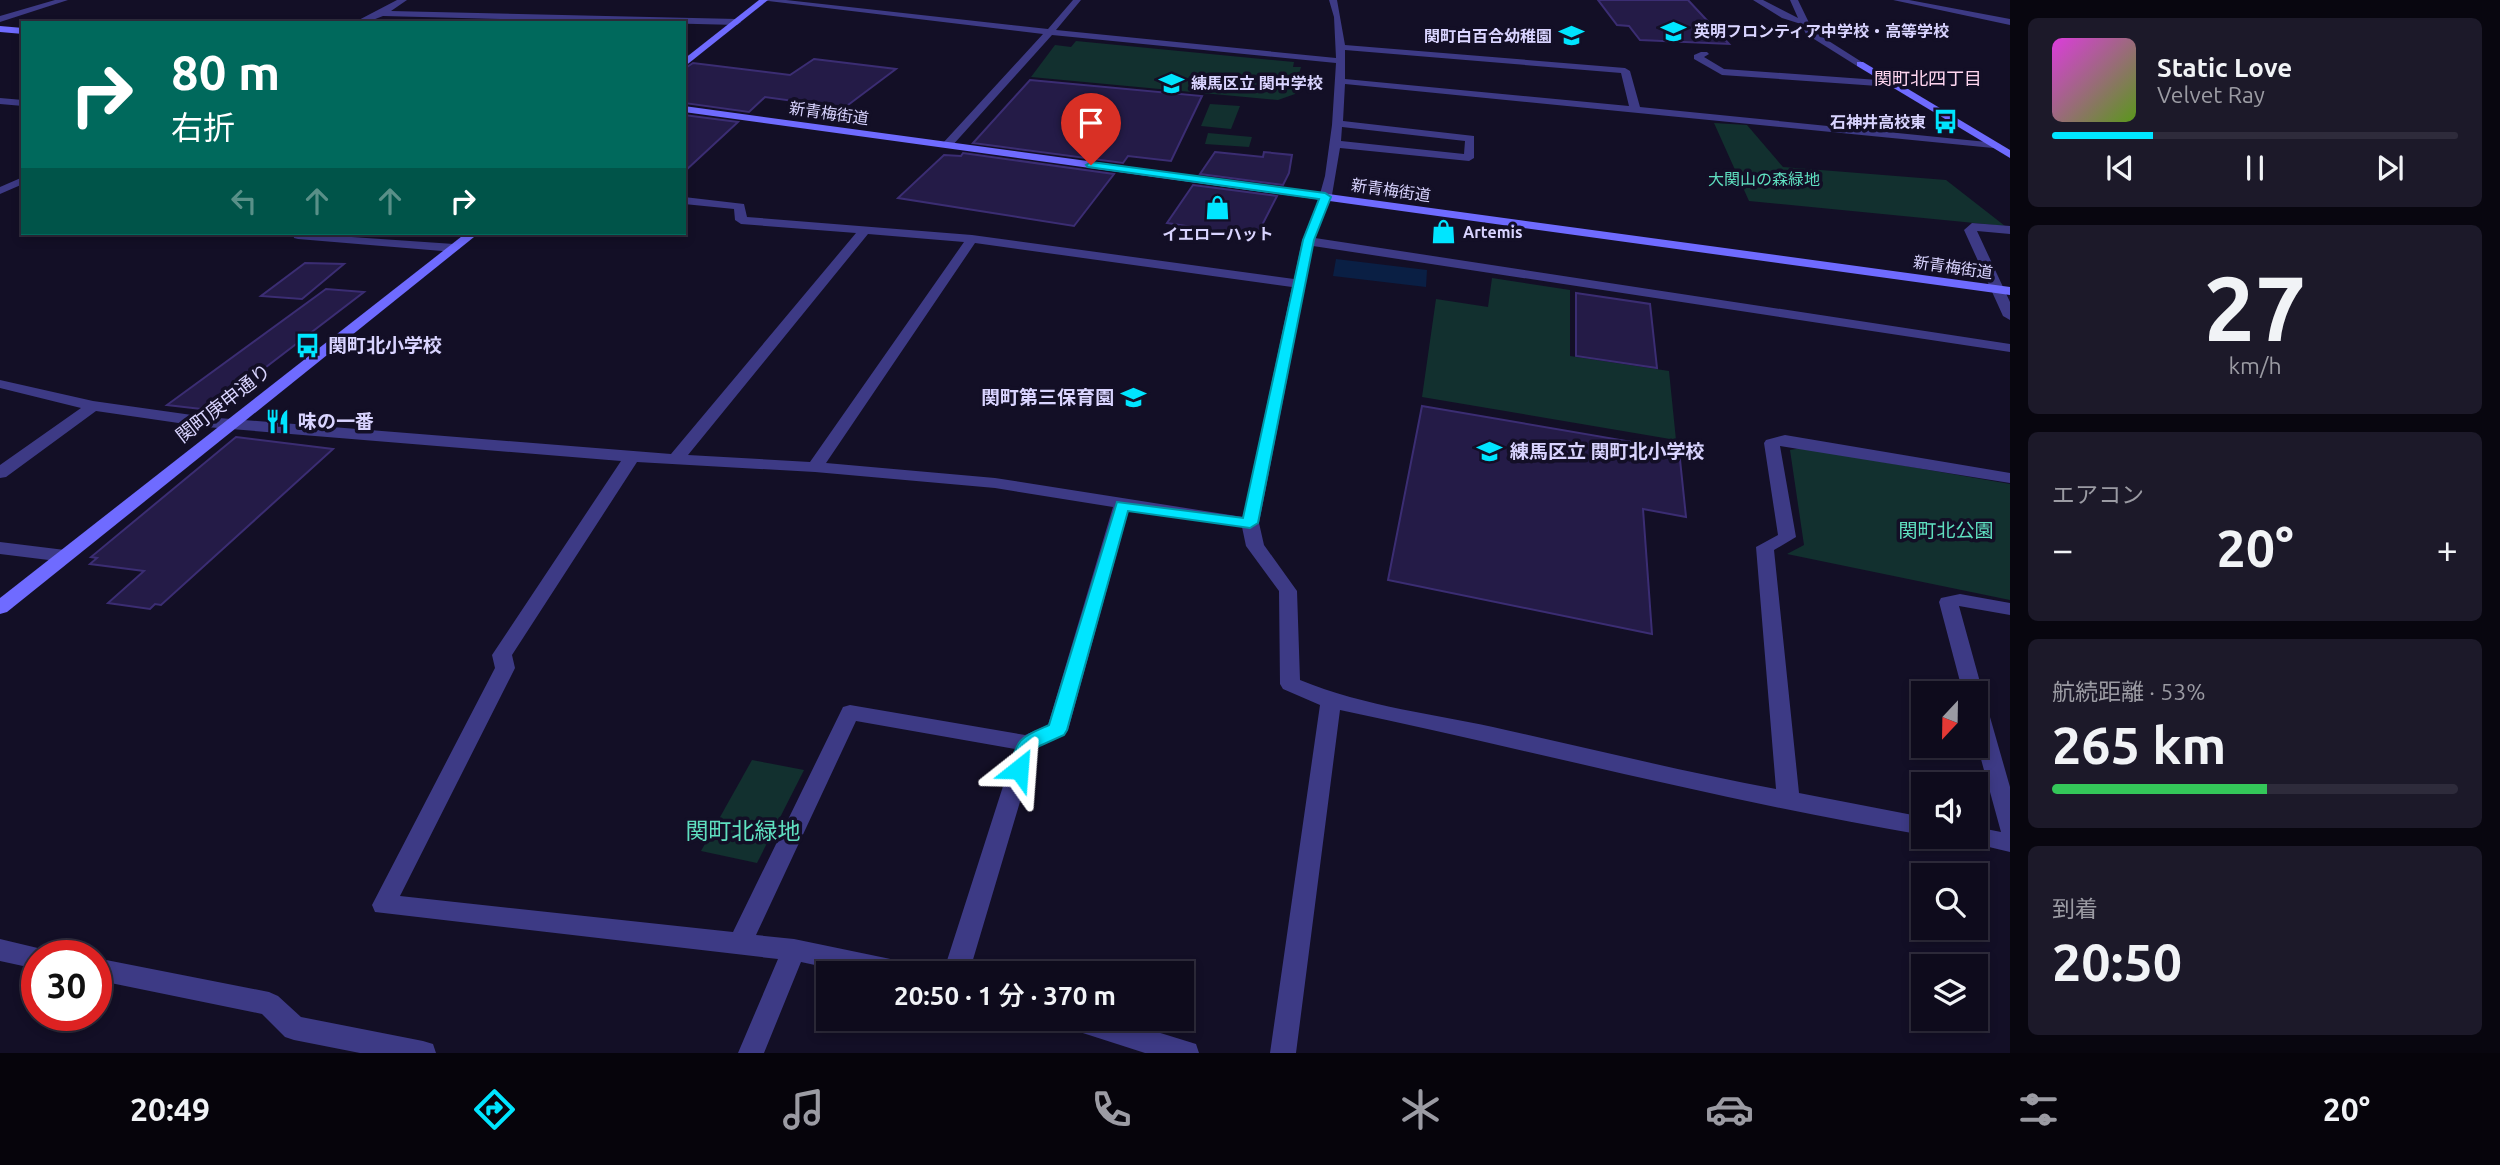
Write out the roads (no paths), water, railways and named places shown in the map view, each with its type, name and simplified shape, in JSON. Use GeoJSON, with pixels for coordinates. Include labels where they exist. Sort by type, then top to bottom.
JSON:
{"type":"FeatureCollection","features":[{"type":"Feature","properties":{"kind":"main road"},"geometry":{"type":"LineString","coordinates":[[686,62],[764,0]]}},
{"type":"Feature","properties":{"kind":"main road"},"geometry":{"type":"LineString","coordinates":[[0,29],[21,31]]}},
{"type":"Feature","properties":{"kind":"main road"},"geometry":{"type":"LineString","coordinates":[[1860,64],[2010,155]]}},
{"type":"Feature","properties":{"kind":"main road","name":"新青梅街道"},"geometry":{"type":"LineString","coordinates":[[686,109],[2004,290]]}},
{"type":"Feature","properties":{"kind":"main road","name":"関町庚申通り"},"geometry":{"type":"LineString","coordinates":[[0,608],[470,235]]}},
{"type":"Feature","properties":{"kind":"street"},"geometry":{"type":"LineString","coordinates":[[0,19],[64,0]]}},
{"type":"Feature","properties":{"kind":"street"},"geometry":{"type":"LineString","coordinates":[[362,21],[383,13],[403,0]]}},
{"type":"Feature","properties":{"kind":"street"},"geometry":{"type":"LineString","coordinates":[[764,0],[1341,61]]}},
{"type":"Feature","properties":{"kind":"street"},"geometry":{"type":"LineString","coordinates":[[947,145],[1077,0]]}},
{"type":"Feature","properties":{"kind":"street"},"geometry":{"type":"LineString","coordinates":[[1333,0],[1341,47],[1336,144],[1325,197],[1308,240],[1250,523],[1255,546],[1288,591],[1290,684],[1331,701],[1505,737],[1678,779],[1911,824]]}},
{"type":"Feature","properties":{"kind":"street"},"geometry":{"type":"LineString","coordinates":[[1757,0],[1785,16],[1803,22]]}},
{"type":"Feature","properties":{"kind":"street"},"geometry":{"type":"LineString","coordinates":[[1794,0],[1803,22],[1816,37],[1860,64]]}},
{"type":"Feature","properties":{"kind":"street"},"geometry":{"type":"LineString","coordinates":[[1897,0],[2010,22]]}},
{"type":"Feature","properties":{"kind":"street"},"geometry":{"type":"LineString","coordinates":[[383,13],[737,22]]}},
{"type":"Feature","properties":{"kind":"street"},"geometry":{"type":"LineString","coordinates":[[1341,47],[1625,71],[1635,108]]}},
{"type":"Feature","properties":{"kind":"street"},"geometry":{"type":"LineString","coordinates":[[1704,54],[1697,57],[1723,72],[1892,84]]}},
{"type":"Feature","properties":{"kind":"street"},"geometry":{"type":"LineString","coordinates":[[1339,81],[1993,145]]}},
{"type":"Feature","properties":{"kind":"street"},"geometry":{"type":"LineString","coordinates":[[0,102],[21,103]]}},
{"type":"Feature","properties":{"kind":"street"},"geometry":{"type":"LineString","coordinates":[[1336,123],[1470,138],[1469,158],[1336,144]]}},
{"type":"Feature","properties":{"kind":"street"},"geometry":{"type":"LineString","coordinates":[[0,191],[21,181]]}},
{"type":"Feature","properties":{"kind":"street"},"geometry":{"type":"LineString","coordinates":[[686,200],[740,206],[741,220],[972,239],[1301,284]]}},
{"type":"Feature","properties":{"kind":"street"},"geometry":{"type":"LineString","coordinates":[[2010,230],[1983,227],[1972,227],[1969,230],[2004,290],[2010,316]]}},
{"type":"Feature","properties":{"kind":"street"},"geometry":{"type":"LineString","coordinates":[[676,459],[866,229]]}},
{"type":"Feature","properties":{"kind":"street"},"geometry":{"type":"LineString","coordinates":[[298,235],[454,248]]}},
{"type":"Feature","properties":{"kind":"street"},"geometry":{"type":"LineString","coordinates":[[815,467],[972,239]]}},
{"type":"Feature","properties":{"kind":"street"},"geometry":{"type":"LineString","coordinates":[[1308,240],[2010,348]]}},
{"type":"Feature","properties":{"kind":"street"},"geometry":{"type":"LineString","coordinates":[[3,387],[93,406],[229,424],[632,457],[815,467],[995,483],[1250,523]]}},
{"type":"Feature","properties":{"kind":"street"},"geometry":{"type":"LineString","coordinates":[[0,473],[93,406]]}},
{"type":"Feature","properties":{"kind":"street"},"geometry":{"type":"LineString","coordinates":[[1788,799],[1765,547],[1787,537],[1772,443],[1785,440],[2010,478]]}},
{"type":"Feature","properties":{"kind":"street"},"geometry":{"type":"LineString","coordinates":[[632,457],[502,655],[505,668],[384,905],[740,943],[847,961]]}},
{"type":"Feature","properties":{"kind":"street"},"geometry":{"type":"LineString","coordinates":[[740,943],[850,712],[1027,743],[1057,730],[1122,505]]}},
{"type":"Feature","properties":{"kind":"street"},"geometry":{"type":"LineString","coordinates":[[0,548],[65,556]]}},
{"type":"Feature","properties":{"kind":"street"},"geometry":{"type":"LineString","coordinates":[[1970,681],[1948,602],[1960,600],[2010,609]]}},
{"type":"Feature","properties":{"kind":"street"},"geometry":{"type":"LineString","coordinates":[[1283,1053],[1331,701]]}},
{"type":"Feature","properties":{"kind":"street"},"geometry":{"type":"LineString","coordinates":[[960,961],[1027,743]]}},
{"type":"Feature","properties":{"kind":"street"},"geometry":{"type":"LineString","coordinates":[[1988,747],[2010,827]]}},
{"type":"Feature","properties":{"kind":"street"},"geometry":{"type":"LineString","coordinates":[[1988,838],[2010,843]]}},
{"type":"Feature","properties":{"kind":"street"},"geometry":{"type":"LineString","coordinates":[[0,950],[21,955]]}},
{"type":"Feature","properties":{"kind":"street"},"geometry":{"type":"LineString","coordinates":[[751,1053],[794,950]]}},
{"type":"Feature","properties":{"kind":"street"},"geometry":{"type":"LineString","coordinates":[[112,972],[269,1004],[294,1028],[423,1053]]}},
{"type":"Feature","properties":{"kind":"street"},"geometry":{"type":"LineString","coordinates":[[1113,1031],[1186,1053]]}},
{"type":"Feature","properties":{"kind":"water"},"geometry":{"type":"Polygon","coordinates":[[[1336,259],[1427,270],[1426,287],[1333,276],[1336,259]]]}},
{"type":"Feature","properties":{"kind":"place","name":"英明フロンティア中学校・高等学校"},"geometry":{"type":"Point","coordinates":[1674,31]}},
{"type":"Feature","properties":{"kind":"place","name":"関町白百合幼稚園"},"geometry":{"type":"Point","coordinates":[1572,36]}},
{"type":"Feature","properties":{"kind":"place","name":"練馬区立 関中学校"},"geometry":{"type":"Point","coordinates":[1171,83]}},
{"type":"Feature","properties":{"kind":"place","name":"石神井高校東"},"geometry":{"type":"Point","coordinates":[1946,122]}},
{"type":"Feature","properties":{"kind":"place","name":"イエローハット"},"geometry":{"type":"Point","coordinates":[1218,208]}},
{"type":"Feature","properties":{"kind":"place","name":"Artemis"},"geometry":{"type":"Point","coordinates":[1443,232]}},
{"type":"Feature","properties":{"kind":"place","name":"関町北小学校"},"geometry":{"type":"Point","coordinates":[308,345]}},
{"type":"Feature","properties":{"kind":"place","name":"関町第三保育園"},"geometry":{"type":"Point","coordinates":[1134,397]}},
{"type":"Feature","properties":{"kind":"place","name":"味の一番"},"geometry":{"type":"Point","coordinates":[278,421]}},
{"type":"Feature","properties":{"kind":"place","name":"練馬区立 関町北小学校"},"geometry":{"type":"Point","coordinates":[1490,451]}},
{"type":"Feature","properties":{"kind":"district","name":"関町北四丁目"},"geometry":{"type":"Point","coordinates":[1928,78]}},
{"type":"Feature","properties":{"kind":"park label","name":"大関山の森緑地"},"geometry":{"type":"Point","coordinates":[1764,179]}},
{"type":"Feature","properties":{"kind":"park label","name":"関町北公園"},"geometry":{"type":"Point","coordinates":[1946,530]}},
{"type":"Feature","properties":{"kind":"park label","name":"関町北緑地"},"geometry":{"type":"Point","coordinates":[743,830]}}]}
